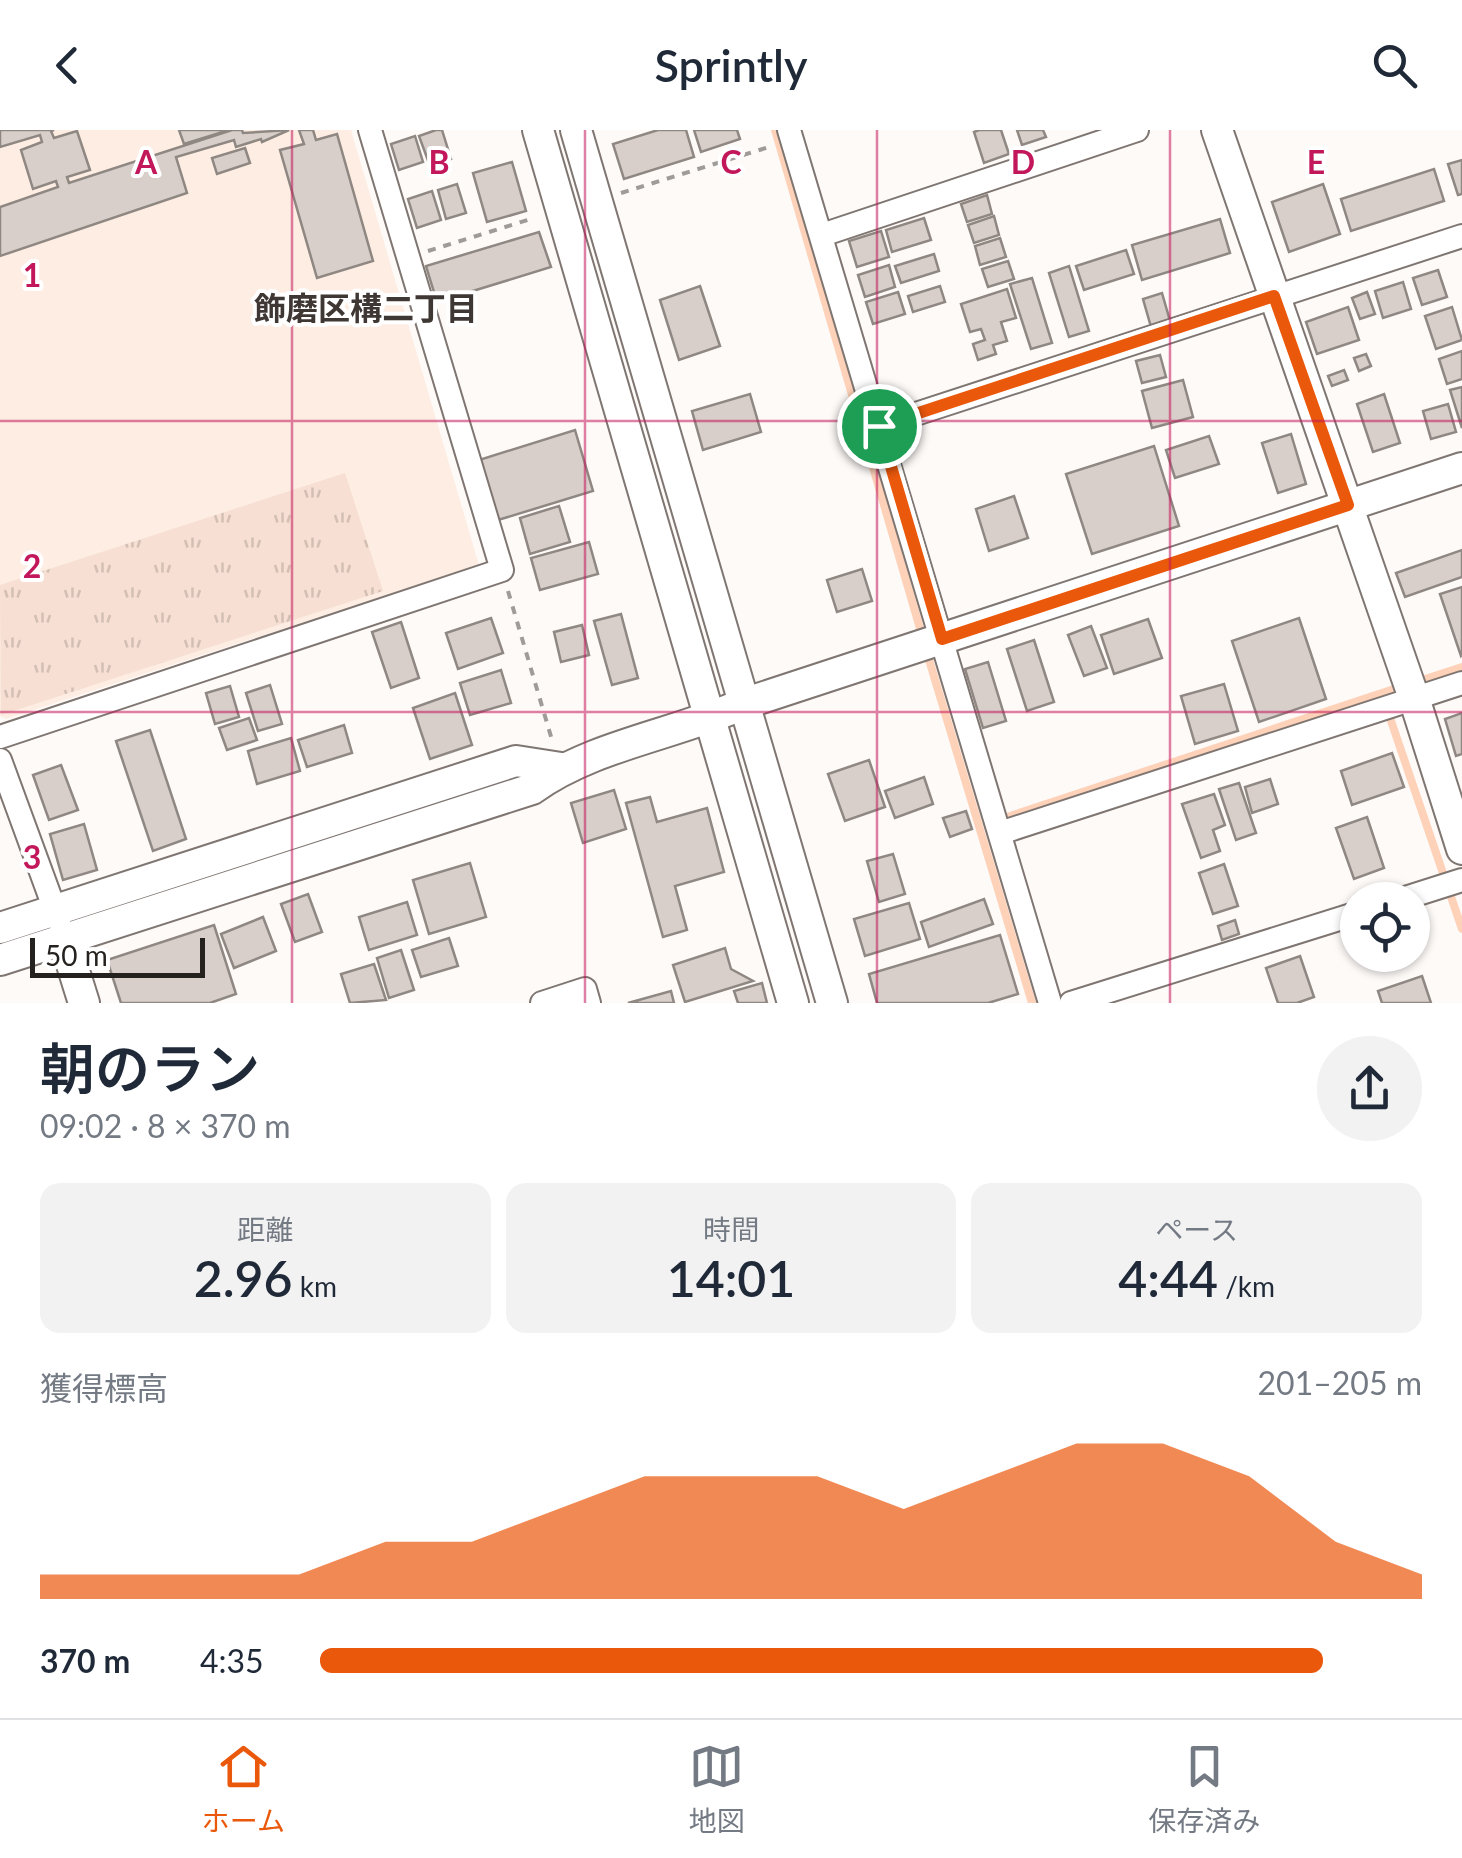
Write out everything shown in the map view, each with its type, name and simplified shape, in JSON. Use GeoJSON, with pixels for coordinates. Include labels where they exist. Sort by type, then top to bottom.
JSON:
{"type":"FeatureCollection","features":[{"type":"Feature","properties":{"kind":"street"},"geometry":{"type":"LineString","coordinates":[[0,736],[502,570],[370,130]]}},
{"type":"Feature","properties":{"kind":"street"},"geometry":{"type":"LineString","coordinates":[[538,130],[793,1003]]}},
{"type":"Feature","properties":{"kind":"street"},"geometry":{"type":"LineString","coordinates":[[576,130],[832,1003]]}},
{"type":"Feature","properties":{"kind":"street"},"geometry":{"type":"LineString","coordinates":[[822,235],[1137,130]]}},
{"type":"Feature","properties":{"kind":"street"},"geometry":{"type":"LineString","coordinates":[[1217,130],[1414,698],[1462,849]]}},
{"type":"Feature","properties":{"kind":"street"},"geometry":{"type":"LineString","coordinates":[[791,135],[1050,1003]]}},
{"type":"Feature","properties":{"kind":"street"},"geometry":{"type":"LineString","coordinates":[[879,426],[1462,236]]}},
{"type":"Feature","properties":{"kind":"street"},"geometry":{"type":"LineString","coordinates":[[0,960],[532,789],[561,768],[710,719],[743,704],[1462,468]]}},
{"type":"Feature","properties":{"kind":"street"},"geometry":{"type":"LineString","coordinates":[[1000,833],[1462,684]]}},
{"type":"Feature","properties":{"kind":"street"},"geometry":{"type":"LineString","coordinates":[[0,760],[55,909],[84,1003]]}},
{"type":"Feature","properties":{"kind":"street"},"geometry":{"type":"LineString","coordinates":[[0,928],[516,761],[561,768]]}},
{"type":"Feature","properties":{"kind":"street"},"geometry":{"type":"LineString","coordinates":[[1430,890],[1462,880]]}},
{"type":"Feature","properties":{"kind":"street"},"geometry":{"type":"LineString","coordinates":[[1071,1003],[1340,919]]}},
{"type":"Feature","properties":{"kind":"street"},"geometry":{"type":"LineString","coordinates":[[542,1003],[585,989],[589,1003]]}},
{"type":"Feature","properties":{"kind":"path"},"geometry":{"type":"LineString","coordinates":[[597,200],[791,135]]}},
{"type":"Feature","properties":{"kind":"path"},"geometry":{"type":"LineString","coordinates":[[407,258],[562,208]]}},
{"type":"Feature","properties":{"kind":"path"},"geometry":{"type":"LineString","coordinates":[[502,570],[561,768]]}},
{"type":"Feature","properties":{"kind":"shaded area"},"geometry":{"type":"Polygon","coordinates":[[[0,130],[351,130],[479,565],[6,719],[0,716],[0,130]]]}},
{"type":"Feature","properties":{"kind":"green space"},"geometry":{"type":"Polygon","coordinates":[[[345,473],[383,591],[1,715],[0,585],[345,473]]]}},
{"type":"Feature","properties":{"kind":"building"},"geometry":{"type":"Polygon","coordinates":[[[0,130],[54,130],[54,138],[77,131],[90,170],[67,177],[69,183],[232,130],[289,130],[262,142],[261,139],[236,147],[234,140],[176,157],[187,193],[0,256],[0,207],[58,187],[56,181],[33,189],[21,150],[42,142],[40,135],[0,147],[0,130]]]}},
{"type":"Feature","properties":{"kind":"building"},"geometry":{"type":"Polygon","coordinates":[[[179,130],[229,130],[184,144],[179,130]]]}},
{"type":"Feature","properties":{"kind":"building"},"geometry":{"type":"Polygon","coordinates":[[[299,130],[313,130],[316,140],[337,134],[373,261],[317,278],[280,150],[304,144],[299,130]]]}},
{"type":"Feature","properties":{"kind":"building"},"geometry":{"type":"Polygon","coordinates":[[[442,130],[451,159],[430,166],[419,136],[442,130]]]}},
{"type":"Feature","properties":{"kind":"building"},"geometry":{"type":"Polygon","coordinates":[[[658,130],[686,130],[694,157],[624,179],[613,144],[658,130]]]}},
{"type":"Feature","properties":{"kind":"building"},"geometry":{"type":"Polygon","coordinates":[[[694,130],[737,130],[740,139],[701,152],[694,130]]]}},
{"type":"Feature","properties":{"kind":"building"},"geometry":{"type":"Polygon","coordinates":[[[1001,130],[1009,154],[984,163],[974,132],[1001,130]]]}},
{"type":"Feature","properties":{"kind":"building"},"geometry":{"type":"Polygon","coordinates":[[[1017,130],[1043,130],[1046,137],[1022,145],[1017,130]]]}},
{"type":"Feature","properties":{"kind":"building"},"geometry":{"type":"Polygon","coordinates":[[[415,136],[423,162],[399,170],[391,144],[415,136]]]}},
{"type":"Feature","properties":{"kind":"building"},"geometry":{"type":"Polygon","coordinates":[[[245,148],[250,163],[217,174],[212,158],[245,148]]]}},
{"type":"Feature","properties":{"kind":"building"},"geometry":{"type":"Polygon","coordinates":[[[1462,160],[1462,194],[1458,195],[1448,164],[1462,160]]]}},
{"type":"Feature","properties":{"kind":"building"},"geometry":{"type":"Polygon","coordinates":[[[512,162],[526,211],[487,222],[473,173],[512,162]]]}},
{"type":"Feature","properties":{"kind":"building"},"geometry":{"type":"Polygon","coordinates":[[[1434,169],[1444,201],[1351,231],[1341,199],[1434,169]]]}},
{"type":"Feature","properties":{"kind":"building"},"geometry":{"type":"Polygon","coordinates":[[[457,184],[466,213],[446,219],[438,190],[457,184]]]}},
{"type":"Feature","properties":{"kind":"building"},"geometry":{"type":"Polygon","coordinates":[[[1323,184],[1340,234],[1289,252],[1272,202],[1323,184]]]}},
{"type":"Feature","properties":{"kind":"building"},"geometry":{"type":"Polygon","coordinates":[[[432,191],[441,220],[417,228],[408,199],[432,191]]]}},
{"type":"Feature","properties":{"kind":"building"},"geometry":{"type":"Polygon","coordinates":[[[987,195],[992,214],[967,222],[961,204],[987,195]]]}},
{"type":"Feature","properties":{"kind":"building"},"geometry":{"type":"Polygon","coordinates":[[[994,216],[999,235],[974,243],[968,225],[994,216]]]}},
{"type":"Feature","properties":{"kind":"building"},"geometry":{"type":"Polygon","coordinates":[[[924,218],[931,240],[892,252],[886,230],[924,218]]]}},
{"type":"Feature","properties":{"kind":"building"},"geometry":{"type":"Polygon","coordinates":[[[1220,219],[1230,253],[1142,280],[1132,245],[1220,219]]]}},
{"type":"Feature","properties":{"kind":"building"},"geometry":{"type":"Polygon","coordinates":[[[881,231],[889,257],[857,267],[849,241],[881,231]]]}},
{"type":"Feature","properties":{"kind":"building"},"geometry":{"type":"Polygon","coordinates":[[[539,232],[551,267],[437,302],[426,266],[539,232]]]}},
{"type":"Feature","properties":{"kind":"building"},"geometry":{"type":"Polygon","coordinates":[[[1000,238],[1006,257],[980,265],[975,246],[1000,238]]]}},
{"type":"Feature","properties":{"kind":"building"},"geometry":{"type":"Polygon","coordinates":[[[1126,250],[1134,274],[1084,290],[1076,266],[1126,250]]]}},
{"type":"Feature","properties":{"kind":"building"},"geometry":{"type":"Polygon","coordinates":[[[934,254],[939,271],[901,283],[895,266],[934,254]]]}},
{"type":"Feature","properties":{"kind":"building"},"geometry":{"type":"Polygon","coordinates":[[[1008,261],[1014,279],[988,287],[982,269],[1008,261]]]}},
{"type":"Feature","properties":{"kind":"building"},"geometry":{"type":"Polygon","coordinates":[[[889,265],[895,287],[865,297],[858,275],[889,265]]]}},
{"type":"Feature","properties":{"kind":"building"},"geometry":{"type":"Polygon","coordinates":[[[1069,266],[1089,331],[1069,337],[1049,273],[1069,266]]]}},
{"type":"Feature","properties":{"kind":"building"},"geometry":{"type":"Polygon","coordinates":[[[1438,270],[1447,297],[1422,305],[1413,278],[1438,270]]]}},
{"type":"Feature","properties":{"kind":"building"},"geometry":{"type":"Polygon","coordinates":[[[1032,278],[1052,343],[1031,349],[1010,284],[1032,278]]]}},
{"type":"Feature","properties":{"kind":"building"},"geometry":{"type":"Polygon","coordinates":[[[1403,282],[1411,309],[1383,318],[1375,291],[1403,282]]]}},
{"type":"Feature","properties":{"kind":"building"},"geometry":{"type":"Polygon","coordinates":[[[700,286],[720,346],[679,360],[660,300],[700,286]]]}},
{"type":"Feature","properties":{"kind":"building"},"geometry":{"type":"Polygon","coordinates":[[[940,286],[945,302],[913,312],[908,296],[940,286]]]}},
{"type":"Feature","properties":{"kind":"building"},"geometry":{"type":"Polygon","coordinates":[[[1007,289],[1016,318],[1001,322],[1007,341],[993,345],[996,354],[978,360],[973,344],[985,340],[981,329],[970,332],[961,304],[1007,289]]]}},
{"type":"Feature","properties":{"kind":"building"},"geometry":{"type":"Polygon","coordinates":[[[898,292],[905,314],[873,324],[866,302],[898,292]]]}},
{"type":"Feature","properties":{"kind":"building"},"geometry":{"type":"Polygon","coordinates":[[[1367,292],[1375,314],[1360,319],[1352,298],[1367,292]]]}},
{"type":"Feature","properties":{"kind":"building"},"geometry":{"type":"Polygon","coordinates":[[[1162,293],[1170,321],[1151,327],[1143,299],[1162,293]]]}},
{"type":"Feature","properties":{"kind":"building"},"geometry":{"type":"Polygon","coordinates":[[[1348,307],[1359,340],[1317,354],[1306,322],[1348,307]]]}},
{"type":"Feature","properties":{"kind":"building"},"geometry":{"type":"Polygon","coordinates":[[[1452,307],[1462,340],[1436,349],[1425,316],[1452,307]]]}},
{"type":"Feature","properties":{"kind":"building"},"geometry":{"type":"Polygon","coordinates":[[[1462,351],[1462,379],[1447,384],[1439,359],[1462,351]]]}},
{"type":"Feature","properties":{"kind":"building"},"geometry":{"type":"Polygon","coordinates":[[[1366,354],[1371,366],[1359,371],[1354,358],[1366,354]]]}},
{"type":"Feature","properties":{"kind":"building"},"geometry":{"type":"Polygon","coordinates":[[[1160,355],[1166,377],[1142,383],[1136,361],[1160,355]]]}},
{"type":"Feature","properties":{"kind":"building"},"geometry":{"type":"Polygon","coordinates":[[[1344,370],[1348,380],[1332,386],[1328,376],[1344,370]]]}},
{"type":"Feature","properties":{"kind":"building"},"geometry":{"type":"Polygon","coordinates":[[[1183,380],[1193,417],[1152,428],[1142,391],[1183,380]]]}},
{"type":"Feature","properties":{"kind":"building"},"geometry":{"type":"Polygon","coordinates":[[[1462,387],[1462,428],[1450,390],[1462,387]]]}},
{"type":"Feature","properties":{"kind":"building"},"geometry":{"type":"Polygon","coordinates":[[[750,394],[761,432],[703,450],[692,411],[750,394]]]}},
{"type":"Feature","properties":{"kind":"building"},"geometry":{"type":"Polygon","coordinates":[[[1384,394],[1400,443],[1373,452],[1357,404],[1384,394]]]}},
{"type":"Feature","properties":{"kind":"building"},"geometry":{"type":"Polygon","coordinates":[[[1448,404],[1456,432],[1431,439],[1423,411],[1448,404]]]}},
{"type":"Feature","properties":{"kind":"building"},"geometry":{"type":"Polygon","coordinates":[[[575,430],[593,491],[498,520],[479,460],[575,430]]]}},
{"type":"Feature","properties":{"kind":"building"},"geometry":{"type":"Polygon","coordinates":[[[1291,434],[1306,484],[1278,493],[1262,443],[1291,434]]]}},
{"type":"Feature","properties":{"kind":"building"},"geometry":{"type":"Polygon","coordinates":[[[1209,436],[1219,464],[1175,478],[1166,450],[1209,436]]]}},
{"type":"Feature","properties":{"kind":"building"},"geometry":{"type":"Polygon","coordinates":[[[1154,446],[1179,526],[1092,554],[1066,474],[1154,446]]]}},
{"type":"Feature","properties":{"kind":"building"},"geometry":{"type":"Polygon","coordinates":[[[1014,496],[1028,538],[989,551],[976,509],[1014,496]]]}},
{"type":"Feature","properties":{"kind":"building"},"geometry":{"type":"Polygon","coordinates":[[[559,506],[570,542],[530,554],[520,518],[559,506]]]}},
{"type":"Feature","properties":{"kind":"building"},"geometry":{"type":"Polygon","coordinates":[[[589,542],[598,574],[540,590],[531,558],[589,542]]]}},
{"type":"Feature","properties":{"kind":"building"},"geometry":{"type":"Polygon","coordinates":[[[1462,550],[1462,577],[1405,597],[1396,573],[1462,550]]]}},
{"type":"Feature","properties":{"kind":"building"},"geometry":{"type":"Polygon","coordinates":[[[862,569],[872,601],[837,612],[827,580],[862,569]]]}},
{"type":"Feature","properties":{"kind":"building"},"geometry":{"type":"Polygon","coordinates":[[[1462,587],[1462,655],[1461,656],[1440,594],[1462,587]]]}},
{"type":"Feature","properties":{"kind":"building"},"geometry":{"type":"Polygon","coordinates":[[[621,614],[638,678],[612,685],[594,621],[621,614]]]}},
{"type":"Feature","properties":{"kind":"building"},"geometry":{"type":"Polygon","coordinates":[[[491,618],[503,653],[458,669],[446,633],[491,618]]]}},
{"type":"Feature","properties":{"kind":"building"},"geometry":{"type":"Polygon","coordinates":[[[1299,618],[1326,699],[1259,722],[1232,641],[1299,618]]]}},
{"type":"Feature","properties":{"kind":"building"},"geometry":{"type":"Polygon","coordinates":[[[1148,619],[1162,658],[1114,674],[1101,635],[1148,619]]]}},
{"type":"Feature","properties":{"kind":"building"},"geometry":{"type":"Polygon","coordinates":[[[401,622],[419,678],[391,688],[372,632],[401,622]]]}},
{"type":"Feature","properties":{"kind":"building"},"geometry":{"type":"Polygon","coordinates":[[[582,625],[589,655],[561,662],[554,632],[582,625]]]}},
{"type":"Feature","properties":{"kind":"building"},"geometry":{"type":"Polygon","coordinates":[[[1091,626],[1107,668],[1084,676],[1068,635],[1091,626]]]}},
{"type":"Feature","properties":{"kind":"building"},"geometry":{"type":"Polygon","coordinates":[[[1034,640],[1054,702],[1027,711],[1007,649],[1034,640]]]}},
{"type":"Feature","properties":{"kind":"building"},"geometry":{"type":"Polygon","coordinates":[[[988,662],[1006,721],[983,728],[965,669],[988,662]]]}},
{"type":"Feature","properties":{"kind":"building"},"geometry":{"type":"Polygon","coordinates":[[[501,670],[511,703],[470,715],[460,683],[501,670]]]}},
{"type":"Feature","properties":{"kind":"building"},"geometry":{"type":"Polygon","coordinates":[[[1224,684],[1238,731],[1195,744],[1181,696],[1224,684]]]}},
{"type":"Feature","properties":{"kind":"building"},"geometry":{"type":"Polygon","coordinates":[[[270,685],[282,724],[258,731],[246,693],[270,685]]]}},
{"type":"Feature","properties":{"kind":"building"},"geometry":{"type":"Polygon","coordinates":[[[230,686],[239,717],[215,724],[206,693],[230,686]]]}},
{"type":"Feature","properties":{"kind":"building"},"geometry":{"type":"Polygon","coordinates":[[[455,693],[472,745],[430,759],[413,708],[455,693]]]}},
{"type":"Feature","properties":{"kind":"building"},"geometry":{"type":"Polygon","coordinates":[[[1462,713],[1462,754],[1456,756],[1445,719],[1462,713]]]}},
{"type":"Feature","properties":{"kind":"building"},"geometry":{"type":"Polygon","coordinates":[[[249,718],[257,740],[227,750],[219,728],[249,718]]]}},
{"type":"Feature","properties":{"kind":"building"},"geometry":{"type":"Polygon","coordinates":[[[344,725],[352,753],[307,767],[298,740],[344,725]]]}},
{"type":"Feature","properties":{"kind":"building"},"geometry":{"type":"Polygon","coordinates":[[[150,730],[186,839],[153,851],[116,741],[150,730]]]}},
{"type":"Feature","properties":{"kind":"building"},"geometry":{"type":"Polygon","coordinates":[[[291,738],[300,771],[257,784],[248,751],[291,738]]]}},
{"type":"Feature","properties":{"kind":"building"},"geometry":{"type":"Polygon","coordinates":[[[1392,753],[1404,787],[1352,805],[1341,771],[1392,753]]]}},
{"type":"Feature","properties":{"kind":"building"},"geometry":{"type":"Polygon","coordinates":[[[869,760],[885,807],[845,821],[828,774],[869,760]]]}},
{"type":"Feature","properties":{"kind":"building"},"geometry":{"type":"Polygon","coordinates":[[[61,765],[78,810],[49,820],[33,775],[61,765]]]}},
{"type":"Feature","properties":{"kind":"building"},"geometry":{"type":"Polygon","coordinates":[[[924,777],[933,804],[895,818],[885,791],[924,777]]]}},
{"type":"Feature","properties":{"kind":"building"},"geometry":{"type":"Polygon","coordinates":[[[1270,779],[1278,804],[1252,813],[1245,787],[1270,779]]]}},
{"type":"Feature","properties":{"kind":"building"},"geometry":{"type":"Polygon","coordinates":[[[1239,783],[1256,833],[1236,840],[1219,789],[1239,783]]]}},
{"type":"Feature","properties":{"kind":"building"},"geometry":{"type":"Polygon","coordinates":[[[614,790],[626,829],[583,843],[571,803],[614,790]]]}},
{"type":"Feature","properties":{"kind":"building"},"geometry":{"type":"Polygon","coordinates":[[[1214,794],[1225,825],[1213,830],[1220,851],[1201,858],[1182,804],[1214,794]]]}},
{"type":"Feature","properties":{"kind":"building"},"geometry":{"type":"Polygon","coordinates":[[[650,797],[657,822],[707,808],[724,872],[675,886],[687,930],[663,937],[626,803],[650,797]]]}},
{"type":"Feature","properties":{"kind":"building"},"geometry":{"type":"Polygon","coordinates":[[[966,811],[972,829],[950,837],[943,818],[966,811]]]}},
{"type":"Feature","properties":{"kind":"building"},"geometry":{"type":"Polygon","coordinates":[[[1367,817],[1384,868],[1354,879],[1336,828],[1367,817]]]}},
{"type":"Feature","properties":{"kind":"building"},"geometry":{"type":"Polygon","coordinates":[[[84,824],[97,870],[63,880],[50,834],[84,824]]]}},
{"type":"Feature","properties":{"kind":"building"},"geometry":{"type":"Polygon","coordinates":[[[893,854],[905,894],[879,902],[867,861],[893,854]]]}},
{"type":"Feature","properties":{"kind":"building"},"geometry":{"type":"Polygon","coordinates":[[[470,863],[486,917],[429,934],[413,880],[470,863]]]}},
{"type":"Feature","properties":{"kind":"building"},"geometry":{"type":"Polygon","coordinates":[[[1224,864],[1238,906],[1213,914],[1199,873],[1224,864]]]}},
{"type":"Feature","properties":{"kind":"building"},"geometry":{"type":"Polygon","coordinates":[[[308,894],[322,932],[295,942],[281,904],[308,894]]]}},
{"type":"Feature","properties":{"kind":"building"},"geometry":{"type":"Polygon","coordinates":[[[984,899],[993,924],[929,947],[921,922],[984,899]]]}},
{"type":"Feature","properties":{"kind":"building"},"geometry":{"type":"Polygon","coordinates":[[[407,902],[417,935],[369,950],[359,917],[407,902]]]}},
{"type":"Feature","properties":{"kind":"building"},"geometry":{"type":"Polygon","coordinates":[[[909,903],[920,939],[865,956],[854,919],[909,903]]]}},
{"type":"Feature","properties":{"kind":"building"},"geometry":{"type":"Polygon","coordinates":[[[263,917],[276,951],[234,968],[221,934],[263,917]]]}},
{"type":"Feature","properties":{"kind":"building"},"geometry":{"type":"Polygon","coordinates":[[[1235,920],[1239,934],[1222,940],[1218,926],[1235,920]]]}},
{"type":"Feature","properties":{"kind":"building"},"geometry":{"type":"Polygon","coordinates":[[[214,925],[236,994],[210,1003],[121,1003],[107,960],[214,925]]]}},
{"type":"Feature","properties":{"kind":"building"},"geometry":{"type":"Polygon","coordinates":[[[1000,935],[1018,994],[988,1003],[877,1003],[869,974],[1000,935]]]}},
{"type":"Feature","properties":{"kind":"building"},"geometry":{"type":"Polygon","coordinates":[[[449,938],[458,966],[421,977],[412,950],[449,938]]]}},
{"type":"Feature","properties":{"kind":"building"},"geometry":{"type":"Polygon","coordinates":[[[725,948],[731,969],[753,981],[685,1002],[673,965],[725,948]]]}},
{"type":"Feature","properties":{"kind":"building"},"geometry":{"type":"Polygon","coordinates":[[[401,950],[414,990],[389,998],[377,958],[401,950]]]}},
{"type":"Feature","properties":{"kind":"building"},"geometry":{"type":"Polygon","coordinates":[[[1300,956],[1314,997],[1297,1003],[1278,1003],[1266,968],[1300,956]]]}},
{"type":"Feature","properties":{"kind":"building"},"geometry":{"type":"Polygon","coordinates":[[[374,964],[386,1000],[350,1003],[341,974],[374,964]]]}},
{"type":"Feature","properties":{"kind":"building"},"geometry":{"type":"Polygon","coordinates":[[[1422,976],[1431,1003],[1382,1003],[1378,991],[1422,976]]]}},
{"type":"Feature","properties":{"kind":"building"},"geometry":{"type":"Polygon","coordinates":[[[762,983],[767,1003],[738,1003],[734,991],[762,983]]]}},
{"type":"Feature","properties":{"kind":"building"},"geometry":{"type":"Polygon","coordinates":[[[671,991],[674,1003],[628,1003],[671,991]]]}},
{"type":"Feature","properties":{"kind":"waterway"},"geometry":{"type":"LineString","coordinates":[[775,130],[923,639]]}},
{"type":"Feature","properties":{"kind":"waterway"},"geometry":{"type":"LineString","coordinates":[[927,653],[1032,1003]]}},
{"type":"Feature","properties":{"kind":"waterway"},"geometry":{"type":"LineString","coordinates":[[1416,682],[1462,667]]}},
{"type":"Feature","properties":{"kind":"waterway"},"geometry":{"type":"LineString","coordinates":[[998,820],[1403,686]]}},
{"type":"Feature","properties":{"kind":"waterway"},"geometry":{"type":"LineString","coordinates":[[1388,712],[1462,929]]}},
{"type":"Feature","properties":{"kind":"district","name":"飾磨区構二丁目"},"geometry":{"type":"Point","coordinates":[366,307]}},
{"type":"Feature","properties":{"kind":"route"},"geometry":{"type":"LineString","coordinates":[[1274,296],[1348,505],[942,639],[879,426],[1274,296]]}}]}
